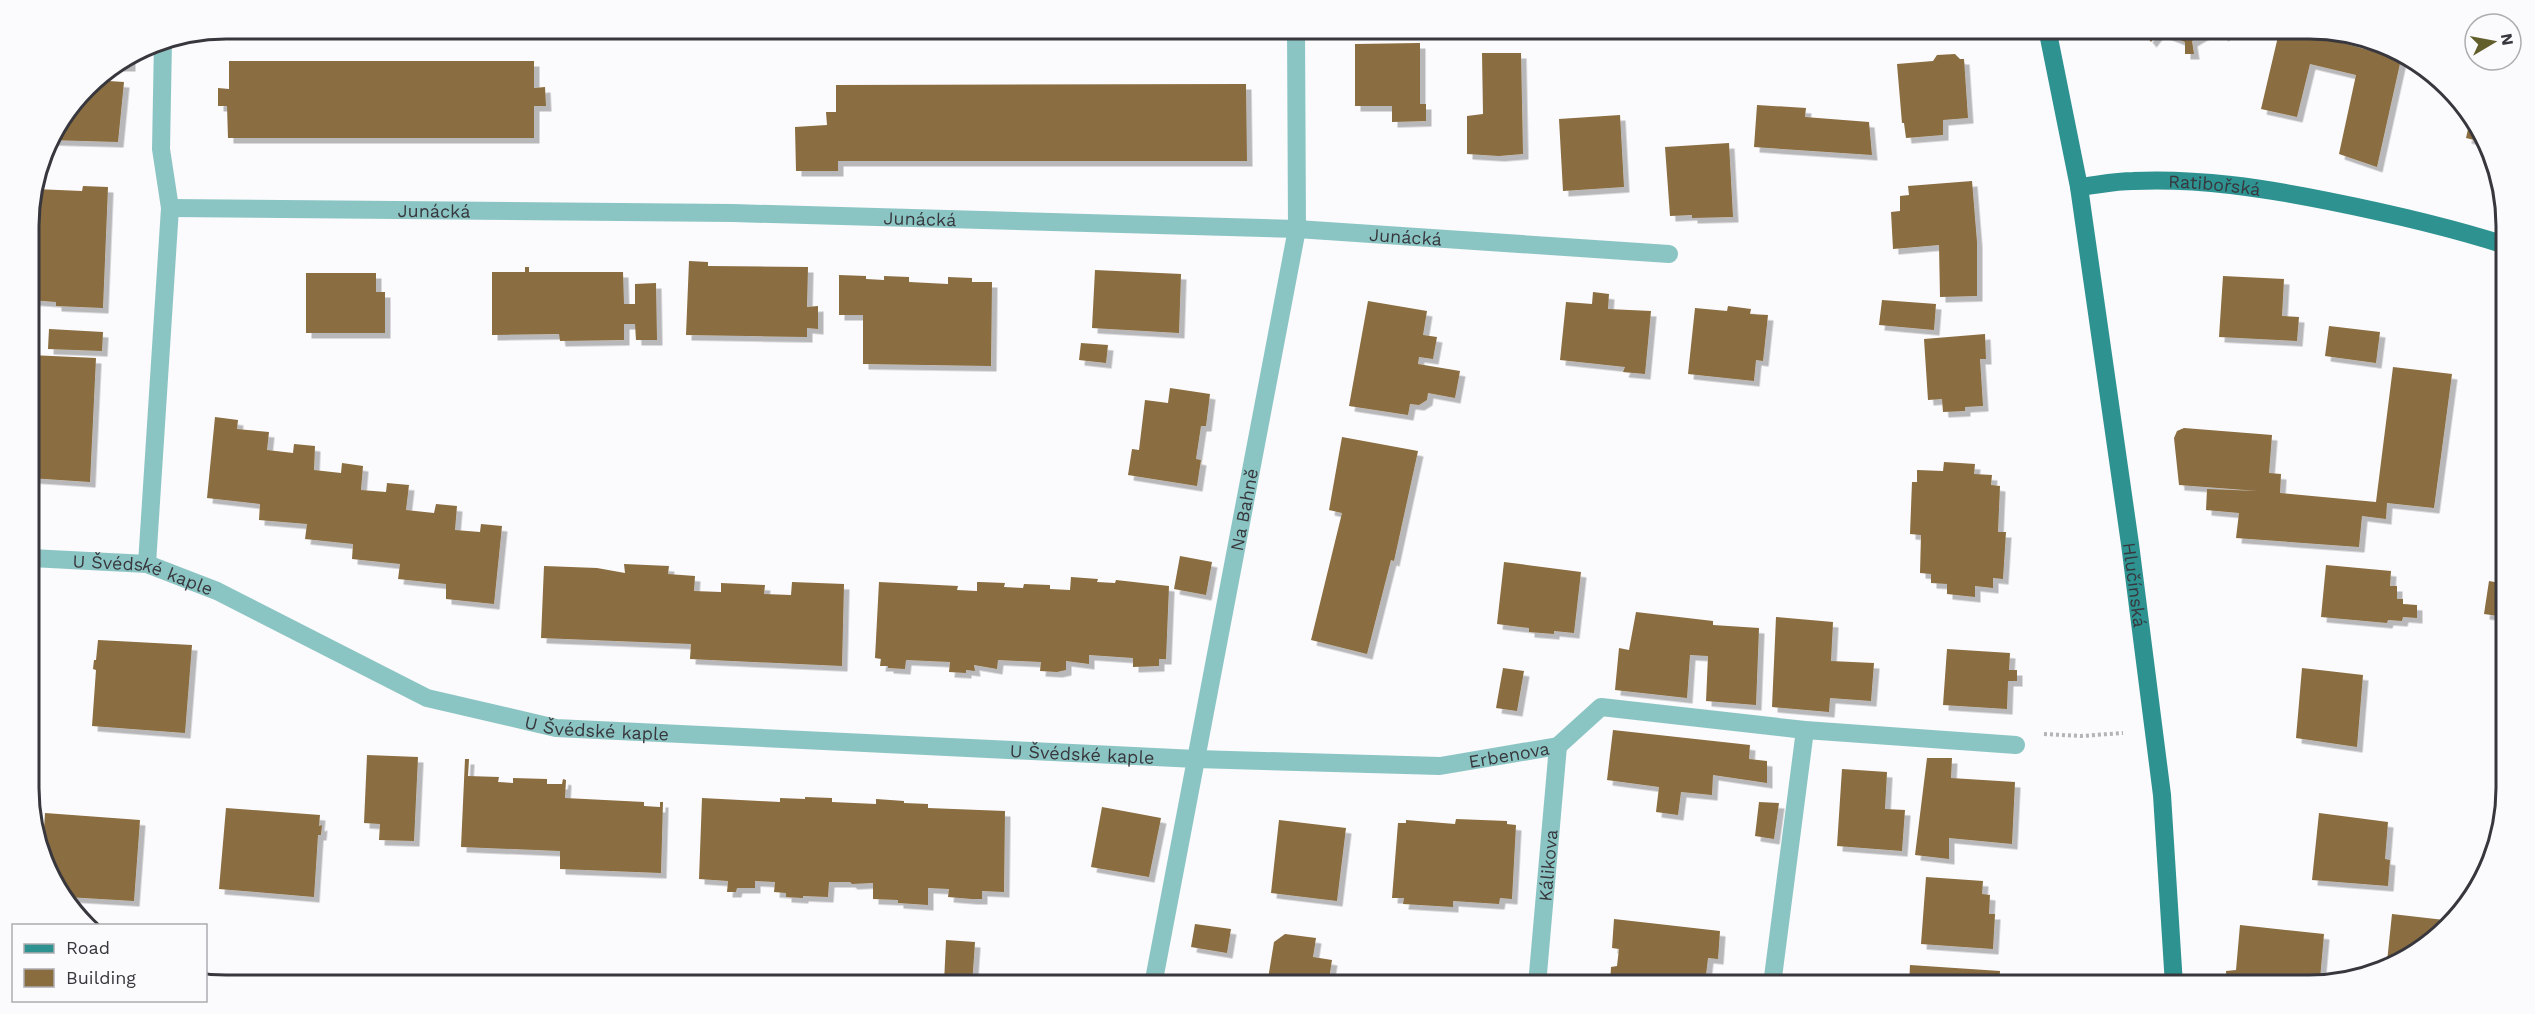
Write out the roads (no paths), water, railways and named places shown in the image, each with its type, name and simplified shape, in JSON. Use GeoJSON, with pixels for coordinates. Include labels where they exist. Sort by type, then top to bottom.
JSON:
{"type":"FeatureCollection","features":[{"type":"Feature","properties":{"kind":"main road"},"geometry":{"type":"LineString","coordinates":[[2049,39],[2079,187]]}},
{"type":"Feature","properties":{"kind":"main road","name":"Ratibořská"},"geometry":{"type":"LineString","coordinates":[[2079,187],[2164,180],[2278,191],[2427,221],[2496,242]]}},
{"type":"Feature","properties":{"kind":"main road","name":"Hlučínská"},"geometry":{"type":"LineString","coordinates":[[2079,187],[2107,375],[2154,730],[2162,806],[2173,975]]}},
{"type":"Feature","properties":{"kind":"street","name":"Na Bahně"},"geometry":{"type":"LineString","coordinates":[[1155,975],[1297,229],[1296,39]]}},
{"type":"Feature","properties":{"kind":"street"},"geometry":{"type":"LineString","coordinates":[[147,564],[170,208],[161,149],[163,50]]}},
{"type":"Feature","properties":{"kind":"street","name":"Junácká"},"geometry":{"type":"LineString","coordinates":[[170,208],[733,213],[1297,229],[1669,254]]}},
{"type":"Feature","properties":{"kind":"street","name":"U Švédské kaple"},"geometry":{"type":"LineString","coordinates":[[39,558],[147,564],[217,591],[427,699],[556,728],[1196,759]]}},
{"type":"Feature","properties":{"kind":"street","name":"Erbenova"},"geometry":{"type":"LineString","coordinates":[[1196,759],[1440,766],[1558,746],[1601,707],[1805,730],[2016,745]]}},
{"type":"Feature","properties":{"kind":"street"},"geometry":{"type":"LineString","coordinates":[[1773,975],[1805,730]]}},
{"type":"Feature","properties":{"kind":"street","name":"Kálikova"},"geometry":{"type":"LineString","coordinates":[[1538,975],[1558,746]]}}]}
